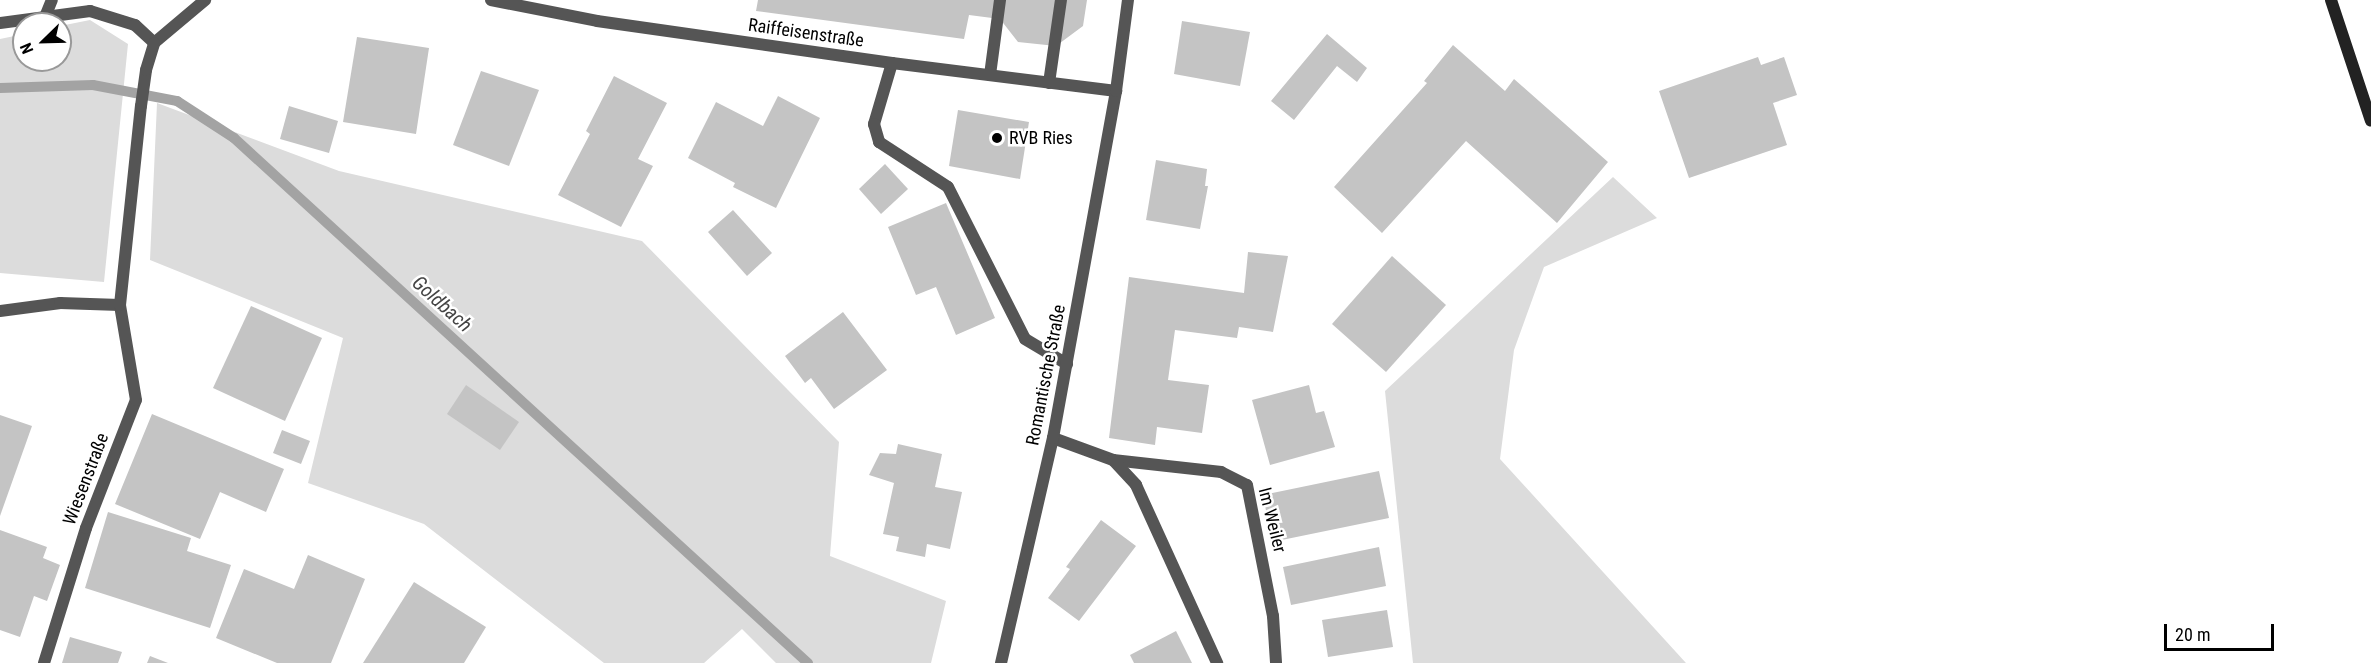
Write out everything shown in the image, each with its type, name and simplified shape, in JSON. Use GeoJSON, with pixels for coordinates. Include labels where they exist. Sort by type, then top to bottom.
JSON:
{"type":"FeatureCollection","features":[{"type":"Feature","properties":{"kind":"main road"},"geometry":{"type":"LineString","coordinates":[[2331,0],[2371,121]]}},
{"type":"Feature","properties":{"kind":"street"},"geometry":{"type":"LineString","coordinates":[[72,13],[107,10],[135,25],[154,43],[205,0]]}},
{"type":"Feature","properties":{"kind":"street","name":"Raiffeisenstraße"},"geometry":{"type":"LineString","coordinates":[[492,0],[597,21],[1116,92]]}},
{"type":"Feature","properties":{"kind":"street"},"geometry":{"type":"LineString","coordinates":[[990,75],[1000,0]]}},
{"type":"Feature","properties":{"kind":"street"},"geometry":{"type":"LineString","coordinates":[[1049,82],[1061,0]]}},
{"type":"Feature","properties":{"kind":"street","name":"Romantische Straße"},"geometry":{"type":"LineString","coordinates":[[1000,663],[1053,438],[1116,92],[1128,0]]}},
{"type":"Feature","properties":{"kind":"street","name":"Wiesenstraße"},"geometry":{"type":"LineString","coordinates":[[44,663],[86,528],[135,400],[120,305],[141,106],[146,70],[154,43]]}},
{"type":"Feature","properties":{"kind":"street"},"geometry":{"type":"LineString","coordinates":[[892,63],[874,124],[879,142],[948,187],[1025,339],[1067,364]]}},
{"type":"Feature","properties":{"kind":"street"},"geometry":{"type":"LineString","coordinates":[[0,311],[60,303],[120,305]]}},
{"type":"Feature","properties":{"kind":"street","name":"Im Weiler"},"geometry":{"type":"LineString","coordinates":[[1053,438],[1113,460],[1221,472],[1246,485],[1271,604],[1276,663]]}},
{"type":"Feature","properties":{"kind":"street","name":"Im Weiler"},"geometry":{"type":"LineString","coordinates":[[1113,460],[1136,485],[1217,663]]}},
{"type":"Feature","properties":{"kind":"shaded area"},"geometry":{"type":"Polygon","coordinates":[[[90,20],[128,44],[104,282],[0,273],[0,39],[12,36],[12,72],[72,72],[72,24],[90,20]]]}},
{"type":"Feature","properties":{"kind":"shaded area"},"geometry":{"type":"Polygon","coordinates":[[[157,103],[339,171],[642,241],[839,442],[830,556],[946,601],[931,663],[776,663],[742,629],[704,663],[604,663],[424,524],[308,483],[343,338],[150,260],[157,103]]]}},
{"type":"Feature","properties":{"kind":"shaded area"},"geometry":{"type":"Polygon","coordinates":[[[1613,177],[1657,218],[1544,267],[1514,350],[1500,459],[1686,663],[1413,663],[1385,391],[1613,177]]]}},
{"type":"Feature","properties":{"kind":"building"},"geometry":{"type":"Polygon","coordinates":[[[758,0],[1087,0],[1083,26],[1056,46],[1018,42],[1000,19],[969,15],[964,39],[756,11],[758,0]]]}},
{"type":"Feature","properties":{"kind":"building"},"geometry":{"type":"Polygon","coordinates":[[[1182,21],[1250,32],[1240,86],[1174,74],[1182,21]]]}},
{"type":"Feature","properties":{"kind":"building"},"geometry":{"type":"Polygon","coordinates":[[[1327,34],[1367,68],[1357,82],[1337,66],[1294,120],[1271,101],[1327,34]]]}},
{"type":"Feature","properties":{"kind":"building"},"geometry":{"type":"Polygon","coordinates":[[[357,37],[429,48],[416,134],[343,122],[357,37]]]}},
{"type":"Feature","properties":{"kind":"building"},"geometry":{"type":"Polygon","coordinates":[[[1453,45],[1505,91],[1514,79],[1608,162],[1557,223],[1466,141],[1382,233],[1334,187],[1427,83],[1424,81],[1453,45]]]}},
{"type":"Feature","properties":{"kind":"building"},"geometry":{"type":"Polygon","coordinates":[[[1758,57],[1761,65],[1784,57],[1797,95],[1773,103],[1787,145],[1689,178],[1659,91],[1758,57]]]}},
{"type":"Feature","properties":{"kind":"building"},"geometry":{"type":"Polygon","coordinates":[[[481,71],[539,90],[509,166],[453,145],[481,71]]]}},
{"type":"Feature","properties":{"kind":"building"},"geometry":{"type":"Polygon","coordinates":[[[614,76],[667,103],[638,159],[653,166],[621,227],[558,195],[590,134],[586,131],[614,76]]]}},
{"type":"Feature","properties":{"kind":"building"},"geometry":{"type":"Polygon","coordinates":[[[778,96],[820,118],[776,208],[733,187],[735,183],[688,158],[716,102],[763,126],[778,96]]]}},
{"type":"Feature","properties":{"kind":"building"},"geometry":{"type":"Polygon","coordinates":[[[289,106],[338,121],[329,153],[280,139],[289,106]]]}},
{"type":"Feature","properties":{"kind":"building"},"geometry":{"type":"Polygon","coordinates":[[[958,110],[1029,122],[1020,179],[949,166],[958,110]]]}},
{"type":"Feature","properties":{"kind":"building"},"geometry":{"type":"Polygon","coordinates":[[[1156,160],[1207,169],[1205,186],[1208,186],[1200,229],[1146,220],[1156,160]]]}},
{"type":"Feature","properties":{"kind":"building"},"geometry":{"type":"Polygon","coordinates":[[[885,164],[908,189],[881,214],[859,189],[885,164]]]}},
{"type":"Feature","properties":{"kind":"building"},"geometry":{"type":"Polygon","coordinates":[[[946,203],[995,318],[956,335],[936,287],[916,295],[888,227],[946,203]]]}},
{"type":"Feature","properties":{"kind":"building"},"geometry":{"type":"Polygon","coordinates":[[[733,210],[772,253],[747,276],[708,232],[733,210]]]}},
{"type":"Feature","properties":{"kind":"building"},"geometry":{"type":"Polygon","coordinates":[[[1248,252],[1288,256],[1273,332],[1239,327],[1237,338],[1175,330],[1168,380],[1209,385],[1202,433],[1157,427],[1155,445],[1109,438],[1129,277],[1244,293],[1248,252]]]}},
{"type":"Feature","properties":{"kind":"building"},"geometry":{"type":"Polygon","coordinates":[[[1392,256],[1446,305],[1386,372],[1332,324],[1392,256]]]}},
{"type":"Feature","properties":{"kind":"building"},"geometry":{"type":"Polygon","coordinates":[[[251,306],[322,338],[285,421],[213,388],[251,306]]]}},
{"type":"Feature","properties":{"kind":"building"},"geometry":{"type":"Polygon","coordinates":[[[843,312],[887,370],[834,409],[811,378],[805,383],[785,356],[843,312]]]}},
{"type":"Feature","properties":{"kind":"building"},"geometry":{"type":"Polygon","coordinates":[[[466,385],[519,422],[500,450],[447,414],[466,385]]]}},
{"type":"Feature","properties":{"kind":"building"},"geometry":{"type":"Polygon","coordinates":[[[1309,385],[1316,413],[1324,411],[1335,447],[1270,465],[1252,400],[1309,385]]]}},
{"type":"Feature","properties":{"kind":"building"},"geometry":{"type":"Polygon","coordinates":[[[152,414],[284,469],[266,512],[220,492],[200,539],[115,504],[152,414]]]}},
{"type":"Feature","properties":{"kind":"building"},"geometry":{"type":"Polygon","coordinates":[[[0,415],[32,426],[0,516],[0,415]]]}},
{"type":"Feature","properties":{"kind":"building"},"geometry":{"type":"Polygon","coordinates":[[[282,430],[310,441],[301,464],[273,453],[282,430]]]}},
{"type":"Feature","properties":{"kind":"building"},"geometry":{"type":"Polygon","coordinates":[[[898,444],[942,454],[935,487],[962,492],[950,549],[927,544],[925,557],[896,551],[899,537],[883,534],[894,483],[869,475],[880,453],[896,454],[898,444]]]}},
{"type":"Feature","properties":{"kind":"building"},"geometry":{"type":"Polygon","coordinates":[[[1379,471],[1389,518],[1272,542],[1263,495],[1379,471]]]}},
{"type":"Feature","properties":{"kind":"building"},"geometry":{"type":"Polygon","coordinates":[[[108,512],[191,538],[187,551],[231,565],[210,628],[85,588],[108,512]]]}},
{"type":"Feature","properties":{"kind":"building"},"geometry":{"type":"Polygon","coordinates":[[[1101,520],[1136,546],[1079,621],[1048,598],[1070,569],[1066,567],[1101,520]]]}},
{"type":"Feature","properties":{"kind":"building"},"geometry":{"type":"Polygon","coordinates":[[[0,530],[47,547],[43,558],[60,565],[47,601],[34,596],[20,637],[0,630],[0,530]]]}},
{"type":"Feature","properties":{"kind":"building"},"geometry":{"type":"Polygon","coordinates":[[[1379,547],[1386,586],[1291,605],[1283,567],[1379,547]]]}},
{"type":"Feature","properties":{"kind":"building"},"geometry":{"type":"Polygon","coordinates":[[[308,555],[365,579],[331,663],[277,663],[216,638],[244,569],[294,589],[308,555]]]}},
{"type":"Feature","properties":{"kind":"building"},"geometry":{"type":"Polygon","coordinates":[[[414,582],[486,627],[464,663],[363,663],[414,582]]]}},
{"type":"Feature","properties":{"kind":"building"},"geometry":{"type":"Polygon","coordinates":[[[1387,610],[1393,647],[1328,657],[1322,620],[1387,610]]]}},
{"type":"Feature","properties":{"kind":"building"},"geometry":{"type":"Polygon","coordinates":[[[1176,631],[1192,663],[1134,663],[1130,655],[1176,631]]]}},
{"type":"Feature","properties":{"kind":"building"},"geometry":{"type":"Polygon","coordinates":[[[70,637],[122,652],[118,663],[62,663],[70,637]]]}},
{"type":"Feature","properties":{"kind":"building"},"geometry":{"type":"Polygon","coordinates":[[[150,656],[168,663],[147,663],[150,656]]]}},
{"type":"Feature","properties":{"kind":"waterway","name":"Goldbach"},"geometry":{"type":"LineString","coordinates":[[0,88],[93,85],[177,101],[234,138],[808,663]]}},
{"type":"Feature","properties":{"kind":"place","name":"RVB Ries"},"geometry":{"type":"Point","coordinates":[997,138]}}]}
